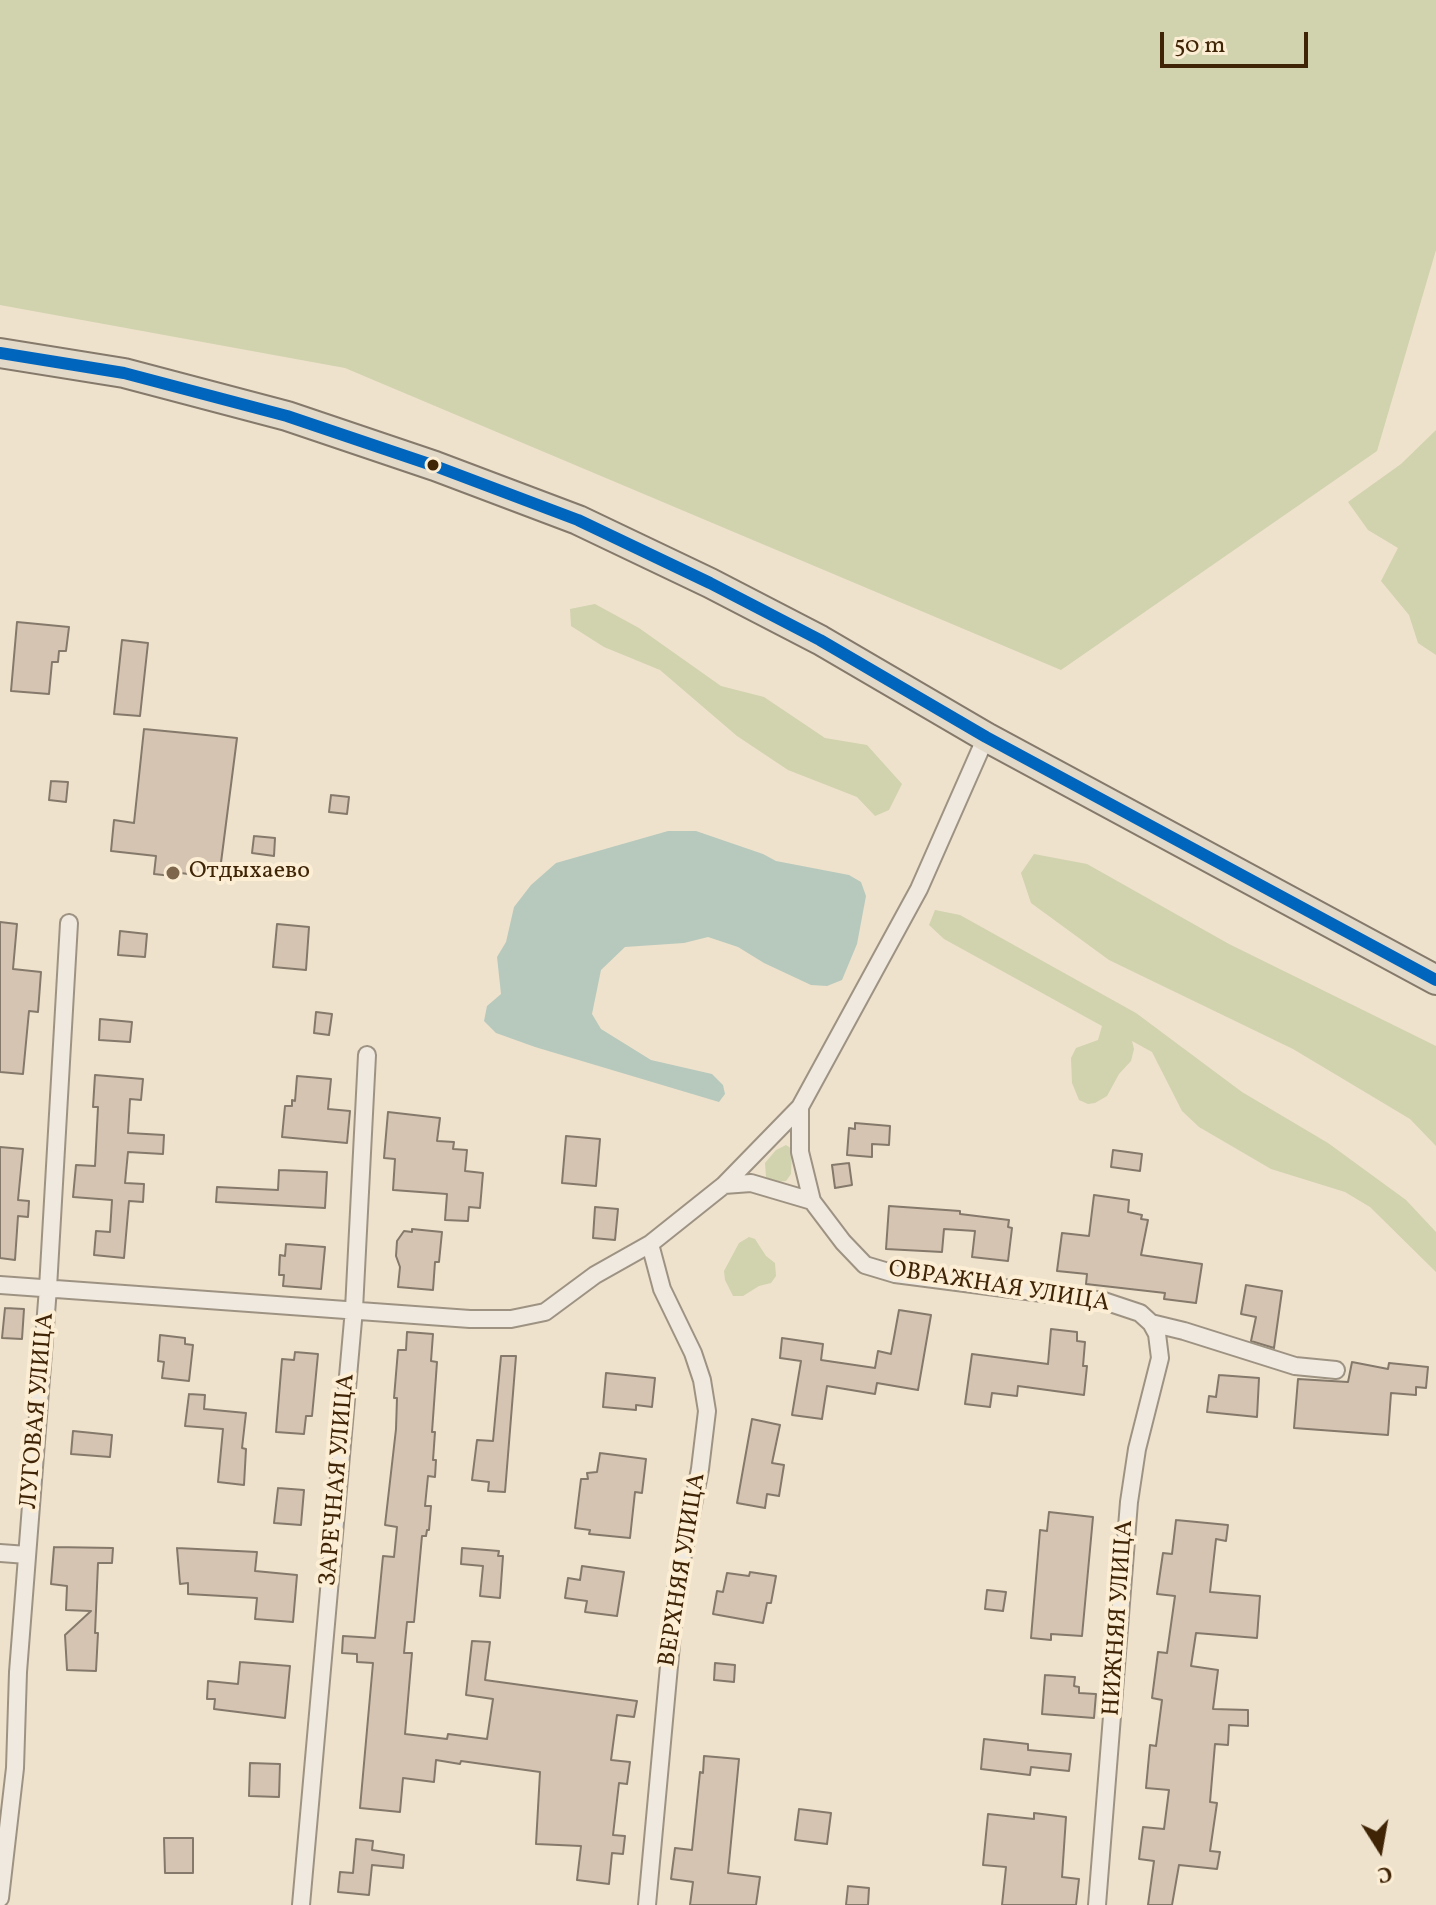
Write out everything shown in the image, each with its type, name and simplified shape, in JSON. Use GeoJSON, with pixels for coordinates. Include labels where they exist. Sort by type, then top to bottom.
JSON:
{"type":"FeatureCollection","features":[{"type":"Feature","properties":{"kind":"highway"},"geometry":{"type":"LineString","coordinates":[[0,353],[124,373],[287,416],[435,466],[578,520],[820,640],[986,737],[1436,980]]}},
{"type":"Feature","properties":{"kind":"street"},"geometry":{"type":"LineString","coordinates":[[0,1285],[470,1319],[511,1319],[545,1312],[595,1275],[650,1244],[724,1185],[800,1107],[919,889],[986,737]]}},
{"type":"Feature","properties":{"kind":"street","name":"ЛУГОВАЯ УЛИЦА"},"geometry":{"type":"LineString","coordinates":[[0,1898],[15,1768],[18,1672],[48,1288],[69,923]]}},
{"type":"Feature","properties":{"kind":"street","name":"ЗАРЕЧНАЯ УЛИЦА"},"geometry":{"type":"LineString","coordinates":[[301,1905],[354,1309],[367,1055]]}},
{"type":"Feature","properties":{"kind":"street","name":"ОВРАЖНАЯ УЛИЦА"},"geometry":{"type":"LineString","coordinates":[[800,1107],[800,1152],[812,1201],[865,1265],[895,1274],[1104,1301],[1140,1313],[1154,1329],[1184,1331],[1295,1366],[1336,1370]]}},
{"type":"Feature","properties":{"kind":"street"},"geometry":{"type":"LineString","coordinates":[[724,1185],[751,1183],[812,1201]]}},
{"type":"Feature","properties":{"kind":"street","name":"ВЕРХНЯЯ УЛИЦА"},"geometry":{"type":"LineString","coordinates":[[647,1905],[676,1590],[700,1469],[707,1411],[702,1380],[693,1353],[662,1289],[650,1244]]}},
{"type":"Feature","properties":{"kind":"street","name":"НИЖНЯЯ УЛИЦА"},"geometry":{"type":"LineString","coordinates":[[1097,1905],[1129,1502],[1137,1449],[1160,1358],[1154,1329]]}},
{"type":"Feature","properties":{"kind":"street"},"geometry":{"type":"LineString","coordinates":[[0,1553],[27,1555]]}},
{"type":"Feature","properties":{"kind":"green space"},"geometry":{"type":"Polygon","coordinates":[[[0,0],[1436,0],[1436,250],[1377,451],[1061,670],[345,368],[0,305],[0,0]]]}},
{"type":"Feature","properties":{"kind":"green space"},"geometry":{"type":"Polygon","coordinates":[[[1436,430],[1436,655],[1418,643],[1409,615],[1381,581],[1398,548],[1368,530],[1348,502],[1401,464],[1436,430]]]}},
{"type":"Feature","properties":{"kind":"green space"},"geometry":{"type":"Polygon","coordinates":[[[595,604],[639,628],[721,686],[764,697],[825,738],[867,745],[902,784],[889,810],[875,816],[857,797],[788,770],[737,736],[660,670],[604,647],[571,626],[570,609],[595,604]]]}},
{"type":"Feature","properties":{"kind":"green space"},"geometry":{"type":"Polygon","coordinates":[[[1034,854],[1087,864],[1229,944],[1436,1046],[1436,1146],[1410,1119],[1293,1049],[1109,960],[1031,903],[1021,873],[1034,854]]]}},
{"type":"Feature","properties":{"kind":"green space"},"geometry":{"type":"Polygon","coordinates":[[[935,910],[960,915],[1136,1013],[1242,1092],[1328,1143],[1406,1200],[1436,1232],[1436,1272],[1370,1207],[1345,1192],[1271,1169],[1199,1127],[1182,1111],[1152,1052],[1132,1041],[1131,1061],[1119,1074],[1107,1096],[1088,1104],[1079,1100],[1072,1083],[1071,1058],[1076,1048],[1098,1040],[1102,1026],[944,939],[929,925],[935,910]]]}},
{"type":"Feature","properties":{"kind":"green space"},"geometry":{"type":"Polygon","coordinates":[[[786,1145],[792,1149],[791,1174],[786,1181],[774,1182],[766,1177],[765,1163],[776,1150],[786,1145]]]}},
{"type":"Feature","properties":{"kind":"green space"},"geometry":{"type":"Polygon","coordinates":[[[749,1237],[755,1239],[766,1256],[775,1263],[776,1276],[771,1283],[743,1296],[733,1296],[724,1271],[739,1243],[749,1237]]]}},
{"type":"Feature","properties":{"kind":"shaded area"},"geometry":{"type":"Polygon","coordinates":[[[668,831],[696,831],[776,861],[849,875],[861,882],[866,896],[857,944],[842,980],[827,986],[811,985],[738,947],[708,937],[684,943],[625,947],[601,970],[592,1014],[601,1029],[651,1060],[712,1074],[723,1085],[725,1094],[719,1102],[535,1047],[496,1033],[484,1021],[487,1006],[501,994],[497,957],[506,942],[514,907],[531,885],[556,863],[668,831]]]}},
{"type":"Feature","properties":{"kind":"building"},"geometry":{"type":"Polygon","coordinates":[[[17,622],[69,627],[66,651],[59,651],[58,662],[52,662],[49,694],[11,691],[17,622]]]}},
{"type":"Feature","properties":{"kind":"building"},"geometry":{"type":"Polygon","coordinates":[[[122,640],[148,643],[140,716],[114,714],[122,640]]]}},
{"type":"Feature","properties":{"kind":"building"},"geometry":{"type":"Polygon","coordinates":[[[144,729],[237,738],[219,878],[173,872],[172,876],[154,874],[156,856],[111,851],[114,820],[134,823],[144,729]]]}},
{"type":"Feature","properties":{"kind":"building"},"geometry":{"type":"Polygon","coordinates":[[[51,781],[68,782],[66,802],[49,800],[51,781]]]}},
{"type":"Feature","properties":{"kind":"building"},"geometry":{"type":"Polygon","coordinates":[[[331,795],[349,797],[347,814],[329,812],[331,795]]]}},
{"type":"Feature","properties":{"kind":"building"},"geometry":{"type":"Polygon","coordinates":[[[254,836],[275,838],[274,856],[252,853],[254,836]]]}},
{"type":"Feature","properties":{"kind":"building"},"geometry":{"type":"Polygon","coordinates":[[[0,922],[17,924],[13,969],[41,972],[38,1012],[29,1011],[23,1074],[0,1072],[0,922]]]}},
{"type":"Feature","properties":{"kind":"building"},"geometry":{"type":"Polygon","coordinates":[[[277,924],[309,927],[306,970],[273,967],[277,924]]]}},
{"type":"Feature","properties":{"kind":"building"},"geometry":{"type":"Polygon","coordinates":[[[120,931],[147,934],[145,957],[118,955],[120,931]]]}},
{"type":"Feature","properties":{"kind":"building"},"geometry":{"type":"Polygon","coordinates":[[[316,1012],[332,1014],[329,1035],[314,1033],[316,1012]]]}},
{"type":"Feature","properties":{"kind":"building"},"geometry":{"type":"Polygon","coordinates":[[[100,1019],[132,1022],[130,1042],[99,1040],[100,1019]]]}},
{"type":"Feature","properties":{"kind":"building"},"geometry":{"type":"Polygon","coordinates":[[[95,1075],[143,1079],[141,1100],[130,1099],[128,1133],[164,1135],[163,1154],[128,1152],[125,1183],[144,1184],[143,1202],[129,1201],[124,1258],[94,1255],[96,1231],[110,1232],[112,1200],[73,1197],[76,1165],[95,1166],[98,1107],[93,1107],[95,1075]]]}},
{"type":"Feature","properties":{"kind":"building"},"geometry":{"type":"Polygon","coordinates":[[[297,1076],[331,1079],[328,1109],[350,1111],[347,1143],[282,1137],[285,1106],[292,1106],[292,1100],[295,1101],[297,1076]]]}},
{"type":"Feature","properties":{"kind":"building"},"geometry":{"type":"Polygon","coordinates":[[[388,1112],[440,1118],[437,1141],[454,1142],[453,1149],[467,1150],[465,1171],[483,1173],[480,1208],[469,1207],[468,1221],[445,1220],[447,1194],[393,1190],[395,1159],[384,1158],[388,1112]]]}},
{"type":"Feature","properties":{"kind":"building"},"geometry":{"type":"Polygon","coordinates":[[[855,1123],[890,1126],[889,1145],[872,1144],[872,1157],[847,1155],[849,1128],[855,1129],[855,1123]]]}},
{"type":"Feature","properties":{"kind":"building"},"geometry":{"type":"Polygon","coordinates":[[[566,1136],[600,1139],[596,1186],[562,1183],[566,1136]]]}},
{"type":"Feature","properties":{"kind":"building"},"geometry":{"type":"Polygon","coordinates":[[[0,1147],[23,1149],[18,1200],[29,1201],[28,1217],[18,1216],[15,1260],[0,1258],[0,1147]]]}},
{"type":"Feature","properties":{"kind":"building"},"geometry":{"type":"Polygon","coordinates":[[[1113,1150],[1142,1154],[1140,1171],[1111,1167],[1113,1150]]]}},
{"type":"Feature","properties":{"kind":"building"},"geometry":{"type":"Polygon","coordinates":[[[849,1163],[852,1185],[835,1188],[832,1165],[849,1163]]]}},
{"type":"Feature","properties":{"kind":"building"},"geometry":{"type":"Polygon","coordinates":[[[279,1170],[327,1172],[325,1208],[216,1202],[217,1187],[278,1190],[279,1170]]]}},
{"type":"Feature","properties":{"kind":"building"},"geometry":{"type":"Polygon","coordinates":[[[1094,1195],[1129,1200],[1128,1212],[1142,1215],[1141,1219],[1148,1220],[1141,1255],[1202,1264],[1196,1303],[1164,1299],[1165,1293],[1086,1284],[1087,1274],[1057,1271],[1062,1233],[1089,1236],[1094,1195]]]}},
{"type":"Feature","properties":{"kind":"building"},"geometry":{"type":"Polygon","coordinates":[[[889,1206],[960,1211],[960,1214],[1009,1220],[1008,1227],[1012,1228],[1008,1261],[972,1257],[975,1231],[944,1229],[942,1252],[886,1249],[889,1206]]]}},
{"type":"Feature","properties":{"kind":"building"},"geometry":{"type":"Polygon","coordinates":[[[595,1207],[618,1209],[615,1240],[593,1238],[595,1207]]]}},
{"type":"Feature","properties":{"kind":"building"},"geometry":{"type":"Polygon","coordinates":[[[412,1229],[442,1232],[433,1290],[398,1287],[400,1267],[396,1256],[397,1241],[404,1231],[412,1232],[412,1229]]]}},
{"type":"Feature","properties":{"kind":"building"},"geometry":{"type":"Polygon","coordinates":[[[286,1244],[325,1247],[321,1289],[283,1286],[284,1275],[279,1275],[280,1255],[285,1256],[286,1244]]]}},
{"type":"Feature","properties":{"kind":"building"},"geometry":{"type":"Polygon","coordinates":[[[1246,1285],[1282,1291],[1274,1348],[1251,1341],[1256,1317],[1241,1314],[1246,1285]]]}},
{"type":"Feature","properties":{"kind":"building"},"geometry":{"type":"Polygon","coordinates":[[[5,1308],[24,1309],[22,1339],[2,1338],[5,1308]]]}},
{"type":"Feature","properties":{"kind":"building"},"geometry":{"type":"Polygon","coordinates":[[[899,1310],[931,1315],[918,1390],[877,1383],[875,1394],[827,1386],[822,1419],[792,1415],[801,1361],[780,1358],[782,1338],[823,1344],[821,1360],[875,1368],[878,1351],[891,1354],[899,1310]]]}},
{"type":"Feature","properties":{"kind":"building"},"geometry":{"type":"Polygon","coordinates":[[[1051,1329],[1077,1332],[1077,1341],[1085,1342],[1083,1366],[1087,1366],[1084,1395],[1018,1386],[1017,1396],[992,1393],[990,1407],[965,1404],[972,1354],[1048,1364],[1051,1329]]]}},
{"type":"Feature","properties":{"kind":"building"},"geometry":{"type":"Polygon","coordinates":[[[407,1332],[433,1334],[431,1361],[437,1362],[432,1432],[435,1432],[435,1477],[428,1476],[425,1506],[431,1506],[429,1530],[426,1536],[422,1536],[414,1622],[407,1622],[404,1653],[412,1653],[405,1734],[447,1739],[448,1734],[487,1739],[493,1699],[466,1695],[472,1641],[490,1642],[485,1680],[637,1701],[634,1717],[617,1715],[611,1760],[630,1762],[627,1784],[619,1783],[613,1835],[625,1836],[623,1854],[612,1853],[609,1884],[577,1880],[581,1846],[536,1844],[540,1772],[436,1760],[434,1782],[403,1778],[400,1812],[360,1808],[373,1663],[357,1662],[357,1654],[342,1653],[343,1636],[375,1638],[383,1556],[394,1557],[397,1527],[385,1525],[396,1429],[397,1398],[394,1398],[398,1350],[406,1350],[407,1332]]]}},
{"type":"Feature","properties":{"kind":"building"},"geometry":{"type":"Polygon","coordinates":[[[160,1335],[185,1338],[185,1344],[193,1345],[189,1381],[162,1378],[164,1362],[158,1361],[160,1335]]]}},
{"type":"Feature","properties":{"kind":"building"},"geometry":{"type":"Polygon","coordinates":[[[295,1352],[318,1354],[312,1416],[306,1416],[304,1434],[276,1432],[282,1359],[294,1360],[295,1352]]]}},
{"type":"Feature","properties":{"kind":"building"},"geometry":{"type":"Polygon","coordinates":[[[501,1356],[516,1356],[505,1492],[488,1491],[489,1482],[472,1480],[477,1440],[493,1441],[501,1356]]]}},
{"type":"Feature","properties":{"kind":"building"},"geometry":{"type":"Polygon","coordinates":[[[1352,1362],[1388,1369],[1389,1363],[1428,1367],[1426,1388],[1416,1387],[1416,1395],[1391,1393],[1388,1435],[1294,1428],[1298,1379],[1348,1382],[1352,1362]]]}},
{"type":"Feature","properties":{"kind":"building"},"geometry":{"type":"Polygon","coordinates":[[[606,1373],[655,1378],[652,1407],[636,1405],[636,1410],[603,1407],[606,1373]]]}},
{"type":"Feature","properties":{"kind":"building"},"geometry":{"type":"Polygon","coordinates":[[[1219,1375],[1259,1378],[1257,1417],[1207,1412],[1209,1396],[1216,1397],[1219,1375]]]}},
{"type":"Feature","properties":{"kind":"building"},"geometry":{"type":"Polygon","coordinates":[[[189,1394],[205,1395],[204,1409],[246,1413],[242,1448],[246,1449],[244,1485],[218,1482],[223,1429],[185,1426],[189,1394]]]}},
{"type":"Feature","properties":{"kind":"building"},"geometry":{"type":"Polygon","coordinates":[[[752,1419],[780,1425],[772,1463],[784,1465],[779,1496],[767,1494],[765,1508],[737,1503],[752,1419]]]}},
{"type":"Feature","properties":{"kind":"building"},"geometry":{"type":"Polygon","coordinates":[[[73,1431],[112,1435],[110,1457],[71,1454],[73,1431]]]}},
{"type":"Feature","properties":{"kind":"building"},"geometry":{"type":"Polygon","coordinates":[[[600,1453],[646,1459],[642,1493],[635,1492],[630,1538],[589,1534],[590,1530],[575,1528],[581,1479],[588,1479],[587,1473],[597,1472],[600,1453]]]}},
{"type":"Feature","properties":{"kind":"building"},"geometry":{"type":"Polygon","coordinates":[[[278,1488],[304,1490],[301,1525],[274,1523],[278,1488]]]}},
{"type":"Feature","properties":{"kind":"building"},"geometry":{"type":"Polygon","coordinates":[[[1049,1512],[1093,1517],[1082,1636],[1051,1634],[1051,1640],[1031,1638],[1040,1530],[1047,1531],[1049,1512]]]}},
{"type":"Feature","properties":{"kind":"building"},"geometry":{"type":"Polygon","coordinates":[[[1176,1520],[1228,1525],[1226,1541],[1216,1539],[1210,1592],[1260,1596],[1257,1638],[1196,1633],[1191,1666],[1218,1670],[1213,1709],[1248,1710],[1248,1726],[1229,1725],[1228,1745],[1215,1744],[1210,1802],[1217,1803],[1210,1851],[1220,1852],[1217,1869],[1179,1865],[1172,1905],[1148,1905],[1154,1861],[1139,1859],[1143,1827],[1164,1829],[1169,1790],[1146,1788],[1150,1745],[1156,1746],[1162,1700],[1152,1698],[1158,1652],[1167,1653],[1175,1596],[1157,1594],[1163,1553],[1172,1554],[1176,1520]]]}},
{"type":"Feature","properties":{"kind":"building"},"geometry":{"type":"Polygon","coordinates":[[[54,1547],[113,1548],[112,1563],[98,1563],[96,1671],[67,1670],[65,1635],[91,1611],[66,1610],[67,1586],[51,1584],[54,1547]]]}},
{"type":"Feature","properties":{"kind":"building"},"geometry":{"type":"Polygon","coordinates":[[[177,1548],[257,1552],[255,1571],[297,1575],[293,1622],[255,1619],[257,1598],[188,1594],[188,1583],[180,1584],[177,1548]]]}},
{"type":"Feature","properties":{"kind":"building"},"geometry":{"type":"Polygon","coordinates":[[[462,1548],[499,1551],[498,1556],[503,1556],[500,1598],[480,1596],[483,1566],[461,1564],[462,1548]]]}},
{"type":"Feature","properties":{"kind":"building"},"geometry":{"type":"Polygon","coordinates":[[[582,1566],[624,1572],[617,1616],[585,1612],[587,1601],[565,1598],[568,1578],[580,1580],[582,1566]]]}},
{"type":"Feature","properties":{"kind":"building"},"geometry":{"type":"Polygon","coordinates":[[[750,1572],[776,1576],[763,1623],[713,1614],[717,1591],[723,1592],[727,1573],[749,1576],[750,1572]]]}},
{"type":"Feature","properties":{"kind":"building"},"geometry":{"type":"Polygon","coordinates":[[[987,1590],[1006,1592],[1003,1611],[985,1609],[987,1590]]]}},
{"type":"Feature","properties":{"kind":"building"},"geometry":{"type":"Polygon","coordinates":[[[240,1662],[290,1666],[285,1718],[214,1709],[215,1699],[207,1699],[208,1681],[238,1684],[240,1662]]]}},
{"type":"Feature","properties":{"kind":"building"},"geometry":{"type":"Polygon","coordinates":[[[715,1663],[735,1665],[734,1682],[714,1680],[715,1663]]]}},
{"type":"Feature","properties":{"kind":"building"},"geometry":{"type":"Polygon","coordinates":[[[1045,1675],[1075,1677],[1074,1686],[1079,1687],[1079,1693],[1096,1694],[1094,1718],[1042,1714],[1045,1675]]]}},
{"type":"Feature","properties":{"kind":"building"},"geometry":{"type":"Polygon","coordinates":[[[984,1739],[1028,1744],[1028,1750],[1071,1754],[1069,1771],[1031,1767],[1030,1775],[981,1769],[984,1739]]]}},
{"type":"Feature","properties":{"kind":"building"},"geometry":{"type":"Polygon","coordinates":[[[704,1756],[739,1759],[728,1873],[760,1877],[756,1905],[690,1905],[693,1882],[671,1879],[675,1848],[692,1850],[704,1756]]]}},
{"type":"Feature","properties":{"kind":"building"},"geometry":{"type":"Polygon","coordinates":[[[250,1763],[280,1764],[279,1797],[249,1796],[250,1763]]]}},
{"type":"Feature","properties":{"kind":"building"},"geometry":{"type":"Polygon","coordinates":[[[799,1809],[831,1813],[827,1844],[795,1840],[799,1809]]]}},
{"type":"Feature","properties":{"kind":"building"},"geometry":{"type":"Polygon","coordinates":[[[1034,1813],[1066,1817],[1062,1877],[1079,1879],[1076,1905],[1002,1905],[1006,1867],[983,1865],[988,1814],[1034,1819],[1034,1813]]]}},
{"type":"Feature","properties":{"kind":"building"},"geometry":{"type":"Polygon","coordinates":[[[164,1838],[193,1838],[193,1873],[165,1873],[164,1838]]]}},
{"type":"Feature","properties":{"kind":"building"},"geometry":{"type":"Polygon","coordinates":[[[356,1839],[373,1841],[372,1850],[404,1855],[403,1868],[372,1865],[369,1895],[338,1892],[340,1872],[353,1873],[356,1839]]]}},
{"type":"Feature","properties":{"kind":"building"},"geometry":{"type":"Polygon","coordinates":[[[848,1886],[869,1888],[868,1905],[846,1905],[848,1886]]]}},
{"type":"Feature","properties":{"kind":"transit line"},"geometry":{"type":"LineString","coordinates":[[0,353],[124,373],[287,416],[435,466],[578,520],[820,640],[986,737],[1436,980]]}},
{"type":"Feature","properties":{"kind":"place","name":"Отдыхаево"},"geometry":{"type":"Point","coordinates":[173,873]}}]}
